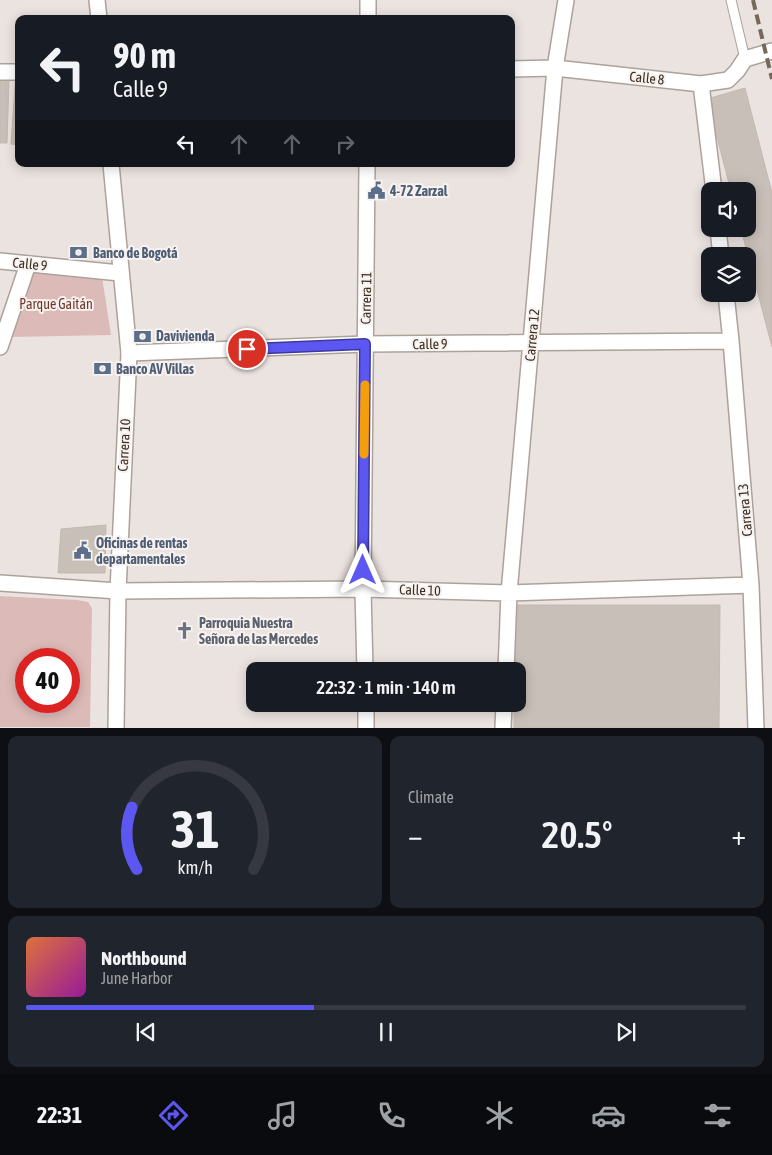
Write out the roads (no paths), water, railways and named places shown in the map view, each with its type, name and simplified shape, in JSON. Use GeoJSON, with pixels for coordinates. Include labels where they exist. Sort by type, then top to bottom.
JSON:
{"type":"FeatureCollection","features":[{"type":"Feature","properties":{"kind":"street"},"geometry":{"type":"LineString","coordinates":[[97,0],[99,15]]}},
{"type":"Feature","properties":{"kind":"street"},"geometry":{"type":"LineString","coordinates":[[368,0],[368,15]]}},
{"type":"Feature","properties":{"kind":"street","name":"Carrera 12"},"geometry":{"type":"LineString","coordinates":[[506,662],[509,593],[555,68],[566,0]]}},
{"type":"Feature","properties":{"kind":"street"},"geometry":{"type":"LineString","coordinates":[[745,59],[772,50]]}},
{"type":"Feature","properties":{"kind":"street","name":"Calle 8"},"geometry":{"type":"LineString","coordinates":[[515,69],[555,68],[701,84],[728,80],[737,72],[745,59]]}},
{"type":"Feature","properties":{"kind":"street"},"geometry":{"type":"LineString","coordinates":[[0,72],[15,72]]}},
{"type":"Feature","properties":{"kind":"street"},"geometry":{"type":"LineString","coordinates":[[701,84],[713,182]]}},
{"type":"Feature","properties":{"kind":"street","name":"Carrera 10"},"geometry":{"type":"LineString","coordinates":[[111,167],[129,353],[118,591],[116,728]]}},
{"type":"Feature","properties":{"kind":"street","name":"Carrera 11"},"geometry":{"type":"LineString","coordinates":[[365,662],[363,589],[367,167]]}},
{"type":"Feature","properties":{"kind":"street","name":"Calle 9"},"geometry":{"type":"LineString","coordinates":[[0,261],[120,273]]}},
{"type":"Feature","properties":{"kind":"street"},"geometry":{"type":"LineString","coordinates":[[0,347],[28,264]]}},
{"type":"Feature","properties":{"kind":"street","name":"Carrera 13"},"geometry":{"type":"LineString","coordinates":[[727,302],[751,585],[756,728]]}},
{"type":"Feature","properties":{"kind":"street","name":"Calle 9"},"geometry":{"type":"LineString","coordinates":[[129,353],[365,344],[731,341]]}},
{"type":"Feature","properties":{"kind":"street","name":"Calle 10"},"geometry":{"type":"LineString","coordinates":[[0,583],[118,591],[363,589],[509,593],[751,585]]}},
{"type":"Feature","properties":{"kind":"street"},"geometry":{"type":"LineString","coordinates":[[366,712],[366,728]]}},
{"type":"Feature","properties":{"kind":"street"},"geometry":{"type":"LineString","coordinates":[[503,728],[504,712]]}},
{"type":"Feature","properties":{"kind":"lane"},"geometry":{"type":"LineString","coordinates":[[731,0],[745,59]]}},
{"type":"Feature","properties":{"kind":"railway"},"geometry":{"type":"LineString","coordinates":[[753,0],[772,79]]}},
{"type":"Feature","properties":{"kind":"place","name":"4-72 Zarzal"},"geometry":{"type":"Point","coordinates":[376,191]}},
{"type":"Feature","properties":{"kind":"place","name":"Banco de Bogotá"},"geometry":{"type":"Point","coordinates":[79,253]}},
{"type":"Feature","properties":{"kind":"place","name":"Davivienda"},"geometry":{"type":"Point","coordinates":[142,336]}},
{"type":"Feature","properties":{"kind":"place","name":"Banco AV Villas"},"geometry":{"type":"Point","coordinates":[102,369]}},
{"type":"Feature","properties":{"kind":"place","name":"Oficinas de rentas departamentales"},"geometry":{"type":"Point","coordinates":[82,551]}},
{"type":"Feature","properties":{"kind":"place","name":"Parroquia Nuestra Señora de las Mercedes"},"geometry":{"type":"Point","coordinates":[185,631]}},
{"type":"Feature","properties":{"kind":"park label","name":"Parque Gaitán"},"geometry":{"type":"Point","coordinates":[56,304]}}]}
